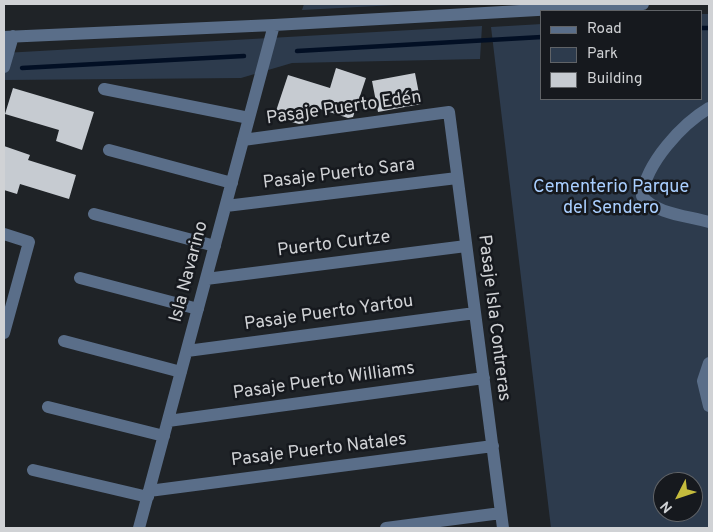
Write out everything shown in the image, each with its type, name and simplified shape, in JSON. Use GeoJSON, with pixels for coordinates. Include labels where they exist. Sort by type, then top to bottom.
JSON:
{"type":"FeatureCollection","features":[{"type":"Feature","properties":{"kind":"street"},"geometry":{"type":"LineString","coordinates":[[4,67],[8,37],[274,25],[643,4]]}},
{"type":"Feature","properties":{"kind":"street","name":"Isla Navarino"},"geometry":{"type":"LineString","coordinates":[[140,528],[274,25]]}},
{"type":"Feature","properties":{"kind":"street"},"geometry":{"type":"LineString","coordinates":[[104,89],[249,118]]}},
{"type":"Feature","properties":{"kind":"street"},"geometry":{"type":"LineString","coordinates":[[709,108],[681,127],[648,178],[642,196],[647,203],[658,208],[709,222]]}},
{"type":"Feature","properties":{"kind":"street","name":"Pasaje Puerto Edén"},"geometry":{"type":"LineString","coordinates":[[243,140],[449,112]]}},
{"type":"Feature","properties":{"kind":"street","name":"Pasaje Isla Contreras"},"geometry":{"type":"LineString","coordinates":[[449,112],[504,528]]}},
{"type":"Feature","properties":{"kind":"street"},"geometry":{"type":"LineString","coordinates":[[109,150],[232,183]]}},
{"type":"Feature","properties":{"kind":"street","name":"Pasaje Puerto Sara"},"geometry":{"type":"LineString","coordinates":[[226,206],[458,178]]}},
{"type":"Feature","properties":{"kind":"street"},"geometry":{"type":"LineString","coordinates":[[94,214],[215,246]]}},
{"type":"Feature","properties":{"kind":"street"},"geometry":{"type":"LineString","coordinates":[[4,234],[29,242],[4,333]]}},
{"type":"Feature","properties":{"kind":"street","name":"Puerto Curtze"},"geometry":{"type":"LineString","coordinates":[[206,279],[466,246]]}},
{"type":"Feature","properties":{"kind":"street"},"geometry":{"type":"LineString","coordinates":[[80,278],[198,309]]}},
{"type":"Feature","properties":{"kind":"street","name":"Pasaje Puerto Yartou"},"geometry":{"type":"LineString","coordinates":[[187,351],[475,313]]}},
{"type":"Feature","properties":{"kind":"street"},"geometry":{"type":"LineString","coordinates":[[64,341],[181,372]]}},
{"type":"Feature","properties":{"kind":"street"},"geometry":{"type":"LineString","coordinates":[[709,363],[704,381],[709,406]]}},
{"type":"Feature","properties":{"kind":"street","name":"Pasaje Puerto Williams"},"geometry":{"type":"LineString","coordinates":[[168,421],[484,378]]}},
{"type":"Feature","properties":{"kind":"street"},"geometry":{"type":"LineString","coordinates":[[48,407],[164,436]]}},
{"type":"Feature","properties":{"kind":"street","name":"Pasaje Puerto Natales"},"geometry":{"type":"LineString","coordinates":[[148,494],[493,446]]}},
{"type":"Feature","properties":{"kind":"street"},"geometry":{"type":"LineString","coordinates":[[33,470],[148,494]]}},
{"type":"Feature","properties":{"kind":"street"},"geometry":{"type":"LineString","coordinates":[[386,528],[501,513]]}},
{"type":"Feature","properties":{"kind":"green space"},"geometry":{"type":"Polygon","coordinates":[[[304,4],[414,4],[302,10],[304,4]]]}},
{"type":"Feature","properties":{"kind":"green space","name":"Cementerio Parque del Sendero"},"geometry":{"type":"Polygon","coordinates":[[[703,14],[709,14],[709,528],[551,528],[491,27],[540,24],[540,100],[703,100],[703,14]]]}},
{"type":"Feature","properties":{"kind":"green space"},"geometry":{"type":"Polygon","coordinates":[[[482,26],[480,59],[292,63],[241,78],[4,80],[4,53],[482,26]]]}},
{"type":"Feature","properties":{"kind":"building"},"geometry":{"type":"Polygon","coordinates":[[[336,68],[366,78],[353,117],[348,118],[311,106],[306,123],[299,124],[274,117],[288,75],[330,88],[336,68]]]}},
{"type":"Feature","properties":{"kind":"building"},"geometry":{"type":"Polygon","coordinates":[[[415,73],[421,104],[378,112],[372,81],[415,73]]]}},
{"type":"Feature","properties":{"kind":"building"},"geometry":{"type":"Polygon","coordinates":[[[13,88],[94,112],[82,150],[56,141],[59,130],[5,114],[13,88]]]}},
{"type":"Feature","properties":{"kind":"building"},"geometry":{"type":"Polygon","coordinates":[[[4,146],[30,155],[28,160],[76,175],[69,199],[20,184],[17,194],[4,190],[4,146]]]}},
{"type":"Feature","properties":{"kind":"waterway"},"geometry":{"type":"LineString","coordinates":[[703,28],[709,28]]}},
{"type":"Feature","properties":{"kind":"waterway"},"geometry":{"type":"LineString","coordinates":[[297,51],[540,37]]}},
{"type":"Feature","properties":{"kind":"waterway"},"geometry":{"type":"LineString","coordinates":[[22,68],[244,56]]}}]}
